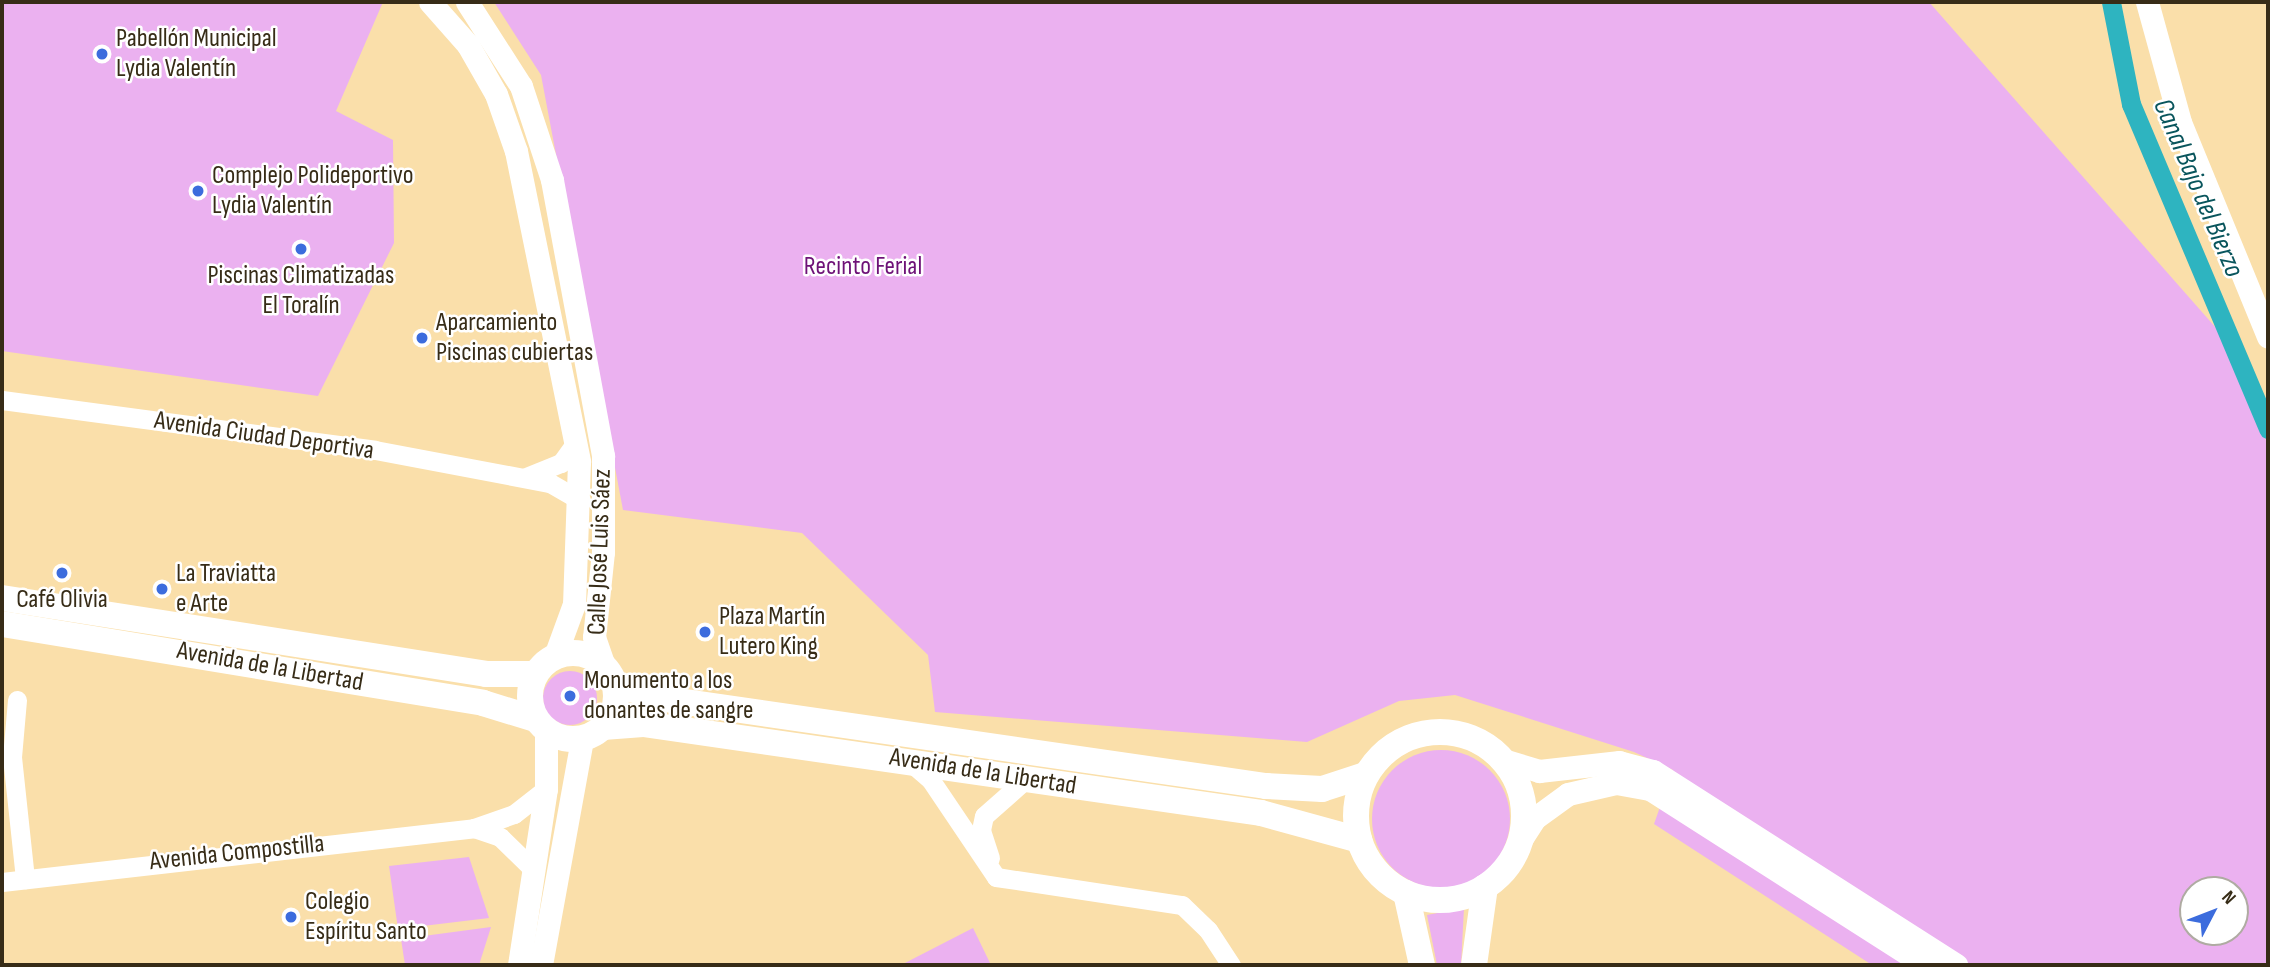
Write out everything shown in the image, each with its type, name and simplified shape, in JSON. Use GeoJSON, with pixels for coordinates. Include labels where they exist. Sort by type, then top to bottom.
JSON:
{"type":"FeatureCollection","features":[{"type":"Feature","properties":{"kind":"main road","name":"Avenida de la Libertad"},"geometry":{"type":"LineString","coordinates":[[2,597],[486,674],[535,674]]}},
{"type":"Feature","properties":{"kind":"main road","name":"Avenida de la Libertad"},"geometry":{"type":"LineString","coordinates":[[2,624],[483,703],[541,724]]}},
{"type":"Feature","properties":{"kind":"main road"},"geometry":{"type":"LineString","coordinates":[[581,654],[609,675],[615,707],[593,733],[541,724],[530,688],[535,674],[555,656],[581,654]]}},
{"type":"Feature","properties":{"kind":"main road","name":"Avenida de la Libertad"},"geometry":{"type":"LineString","coordinates":[[609,675],[665,699],[1266,786],[1322,789],[1366,775]]}},
{"type":"Feature","properties":{"kind":"main road","name":"Avenida de la Libertad"},"geometry":{"type":"LineString","coordinates":[[593,733],[643,724],[909,761],[1261,813],[1359,840]]}},
{"type":"Feature","properties":{"kind":"main road"},"geometry":{"type":"LineString","coordinates":[[1423,733],[1472,738],[1503,760],[1522,800],[1520,841],[1509,863],[1485,887],[1449,899],[1406,893],[1378,873],[1359,840],[1356,809],[1366,775],[1389,748],[1423,733]]}},
{"type":"Feature","properties":{"kind":"main road"},"geometry":{"type":"LineString","coordinates":[[1474,965],[1485,887]]}},
{"type":"Feature","properties":{"kind":"main road"},"geometry":{"type":"LineString","coordinates":[[1406,893],[1422,965]]}},
{"type":"Feature","properties":{"kind":"street","name":"Calle José Luis Sáez"},"geometry":{"type":"LineString","coordinates":[[430,2],[446,14],[480,65],[516,151],[575,445],[581,501],[574,604],[555,656]]}},
{"type":"Feature","properties":{"kind":"street","name":"Calle José Luis Sáez"},"geometry":{"type":"LineString","coordinates":[[467,2],[521,86],[552,180],[603,456],[605,526],[594,637],[609,675]]}},
{"type":"Feature","properties":{"kind":"street"},"geometry":{"type":"LineString","coordinates":[[2147,2],[2180,122],[2268,337]]}},
{"type":"Feature","properties":{"kind":"street","name":"Avenida Ciudad Deportiva"},"geometry":{"type":"LineString","coordinates":[[2,400],[525,477],[581,501]]}},
{"type":"Feature","properties":{"kind":"street","name":"Avenida Ciudad Deportiva"},"geometry":{"type":"LineString","coordinates":[[525,477],[561,463],[575,445]]}},
{"type":"Feature","properties":{"kind":"street"},"geometry":{"type":"LineString","coordinates":[[17,700],[12,757],[25,879]]}},
{"type":"Feature","properties":{"kind":"street"},"geometry":{"type":"LineString","coordinates":[[519,965],[547,789],[541,724]]}},
{"type":"Feature","properties":{"kind":"street"},"geometry":{"type":"LineString","coordinates":[[541,965],[593,733]]}},
{"type":"Feature","properties":{"kind":"street"},"geometry":{"type":"LineString","coordinates":[[1503,760],[1539,771],[1619,762],[1653,771],[1812,881],[1925,965]]}},
{"type":"Feature","properties":{"kind":"street"},"geometry":{"type":"LineString","coordinates":[[909,761],[948,803],[989,871],[1015,884],[1182,905],[1224,960]]}},
{"type":"Feature","properties":{"kind":"street"},"geometry":{"type":"LineString","coordinates":[[1015,884],[989,857],[981,830],[990,808],[1026,779]]}},
{"type":"Feature","properties":{"kind":"street"},"geometry":{"type":"LineString","coordinates":[[1520,841],[1555,802],[1616,783],[1650,789],[1956,965]]}},
{"type":"Feature","properties":{"kind":"street","name":"Avenida Compostilla"},"geometry":{"type":"LineString","coordinates":[[2,882],[474,828],[514,814],[547,789]]}},
{"type":"Feature","properties":{"kind":"street"},"geometry":{"type":"LineString","coordinates":[[474,828],[500,837],[535,871]]}},
{"type":"Feature","properties":{"kind":"green space","name":"Complejo Polideportivo Lydia Valentín"},"geometry":{"type":"Polygon","coordinates":[[[2,2],[383,2],[336,111],[393,140],[394,243],[318,396],[2,351],[2,2]]]}},
{"type":"Feature","properties":{"kind":"green space","name":"Recinto Ferial"},"geometry":{"type":"Polygon","coordinates":[[[494,2],[1929,2],[2224,337],[2268,445],[2268,965],[1872,965],[1654,824],[1673,770],[1634,752],[1455,695],[1399,701],[1307,742],[935,712],[928,655],[802,533],[623,510],[541,75],[494,2]]]}},
{"type":"Feature","properties":{"kind":"green space"},"geometry":{"type":"Polygon","coordinates":[[[570,671],[589,679],[597,698],[589,717],[570,725],[551,717],[543,698],[551,679],[570,671]]]}},
{"type":"Feature","properties":{"kind":"green space"},"geometry":{"type":"Polygon","coordinates":[[[1441,750],[1467,755],[1490,770],[1505,793],[1510,819],[1505,845],[1490,868],[1467,883],[1441,888],[1415,883],[1392,868],[1377,845],[1372,819],[1377,793],[1392,770],[1415,755],[1441,750]]]}},
{"type":"Feature","properties":{"kind":"green space"},"geometry":{"type":"Polygon","coordinates":[[[469,857],[489,918],[398,929],[389,866],[469,857]]]}},
{"type":"Feature","properties":{"kind":"green space"},"geometry":{"type":"Polygon","coordinates":[[[1464,908],[1461,965],[1437,965],[1427,915],[1464,908]]]}},
{"type":"Feature","properties":{"kind":"green space"},"geometry":{"type":"Polygon","coordinates":[[[491,927],[479,965],[405,965],[401,939],[491,927]]]}},
{"type":"Feature","properties":{"kind":"green space"},"geometry":{"type":"Polygon","coordinates":[[[973,928],[991,965],[901,965],[973,928]]]}},
{"type":"Feature","properties":{"kind":"waterway","name":"Canal Bajo del Bierzo"},"geometry":{"type":"LineString","coordinates":[[2111,2],[2131,104],[2268,429]]}},
{"type":"Feature","properties":{"kind":"place","name":"Pabellón Municipal Lydia Valentín"},"geometry":{"type":"Point","coordinates":[102,54]}},
{"type":"Feature","properties":{"kind":"place","name":"Complejo Polideportivo Lydia Valentín"},"geometry":{"type":"Point","coordinates":[198,191]}},
{"type":"Feature","properties":{"kind":"place","name":"Piscinas Climatizadas El Toralín"},"geometry":{"type":"Point","coordinates":[301,249]}},
{"type":"Feature","properties":{"kind":"place","name":"Aparcamiento Piscinas cubiertas"},"geometry":{"type":"Point","coordinates":[422,338]}},
{"type":"Feature","properties":{"kind":"place","name":"Café Olivia"},"geometry":{"type":"Point","coordinates":[62,573]}},
{"type":"Feature","properties":{"kind":"place","name":"La Traviatta e Arte"},"geometry":{"type":"Point","coordinates":[162,589]}},
{"type":"Feature","properties":{"kind":"place","name":"Plaza Martín Lutero King"},"geometry":{"type":"Point","coordinates":[705,632]}},
{"type":"Feature","properties":{"kind":"place","name":"Monumento a los donantes de sangre"},"geometry":{"type":"Point","coordinates":[570,696]}},
{"type":"Feature","properties":{"kind":"place","name":"Colegio Espíritu Santo"},"geometry":{"type":"Point","coordinates":[291,917]}}]}
